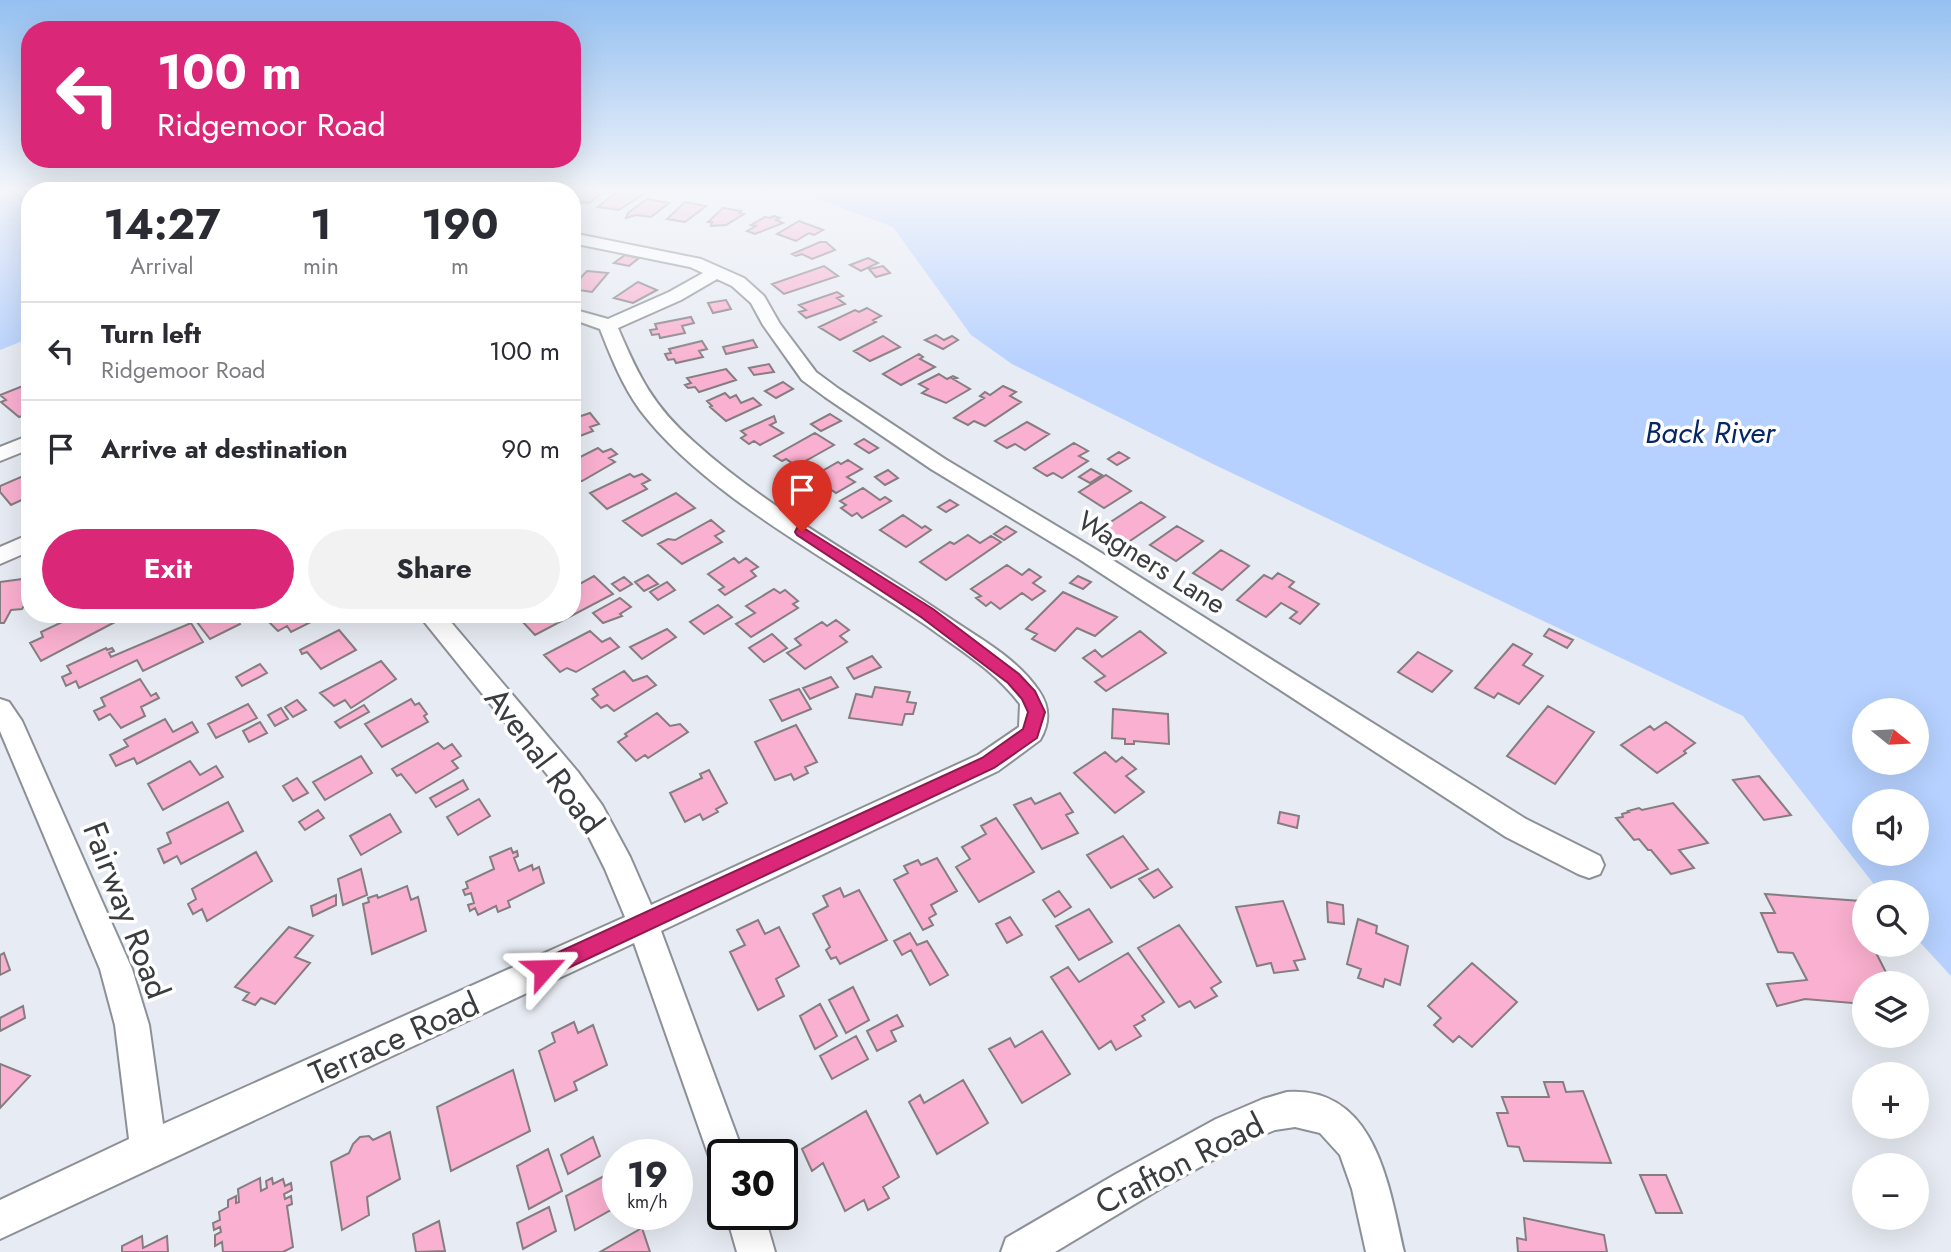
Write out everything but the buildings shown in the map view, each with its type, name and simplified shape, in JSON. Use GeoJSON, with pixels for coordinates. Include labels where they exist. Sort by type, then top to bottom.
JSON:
{"type":"FeatureCollection","features":[{"type":"Feature","properties":{"kind":"street","name":"Wagners Lane"},"geometry":{"type":"LineString","coordinates":[[640,251],[718,271],[749,290],[810,376],[832,393],[938,464],[1087,554],[1516,828],[1589,866]]}},
{"type":"Feature","properties":{"kind":"street"},"geometry":{"type":"LineString","coordinates":[[581,316],[608,326],[675,296],[718,271]]}},
{"type":"Feature","properties":{"kind":"street","name":"Terrace Road"},"geometry":{"type":"LineString","coordinates":[[0,1220],[148,1149],[643,924],[988,763],[1031,733],[1036,712],[1029,695],[1013,678],[927,613],[736,488],[654,415],[640,396],[608,326]]}},
{"type":"Feature","properties":{"kind":"street"},"geometry":{"type":"LineString","coordinates":[[0,455],[21,445]]}},
{"type":"Feature","properties":{"kind":"street"},"geometry":{"type":"LineString","coordinates":[[0,556],[21,546]]}},
{"type":"Feature","properties":{"kind":"street","name":"Avenal Road"},"geometry":{"type":"LineString","coordinates":[[438,623],[568,779],[619,866],[643,924],[720,1139]]}},
{"type":"Feature","properties":{"kind":"street","name":"Fairway Road"},"geometry":{"type":"LineString","coordinates":[[0,709],[9,721],[116,969],[132,1025],[148,1149]]}},
{"type":"Feature","properties":{"kind":"street","name":"Crafton Road"},"geometry":{"type":"LineString","coordinates":[[1020,1252],[1112,1195],[1249,1121],[1288,1110],[1311,1111],[1332,1119],[1347,1133],[1359,1156],[1385,1252]]}},
{"type":"Feature","properties":{"kind":"street"},"geometry":{"type":"LineString","coordinates":[[750,1230],[756,1252]]}},
{"type":"Feature","properties":{"kind":"water"},"geometry":{"type":"Polygon","coordinates":[[[0,251],[21,251],[21,342],[0,350],[0,251]]]}},
{"type":"Feature","properties":{"kind":"water","name":"Back River"},"geometry":{"type":"Polygon","coordinates":[[[911,251],[1951,251],[1951,976],[1929,952],[1929,880],[1871,880],[1860,866],[1929,866],[1929,789],[1852,789],[1852,856],[1743,716],[1213,464],[1012,364],[971,335],[911,251]]]}},
{"type":"Feature","properties":{"kind":"route"},"geometry":{"type":"LineString","coordinates":[[544,969],[988,763],[1031,733],[1036,712],[1029,695],[1013,678],[927,613],[802,532]]}}]}
